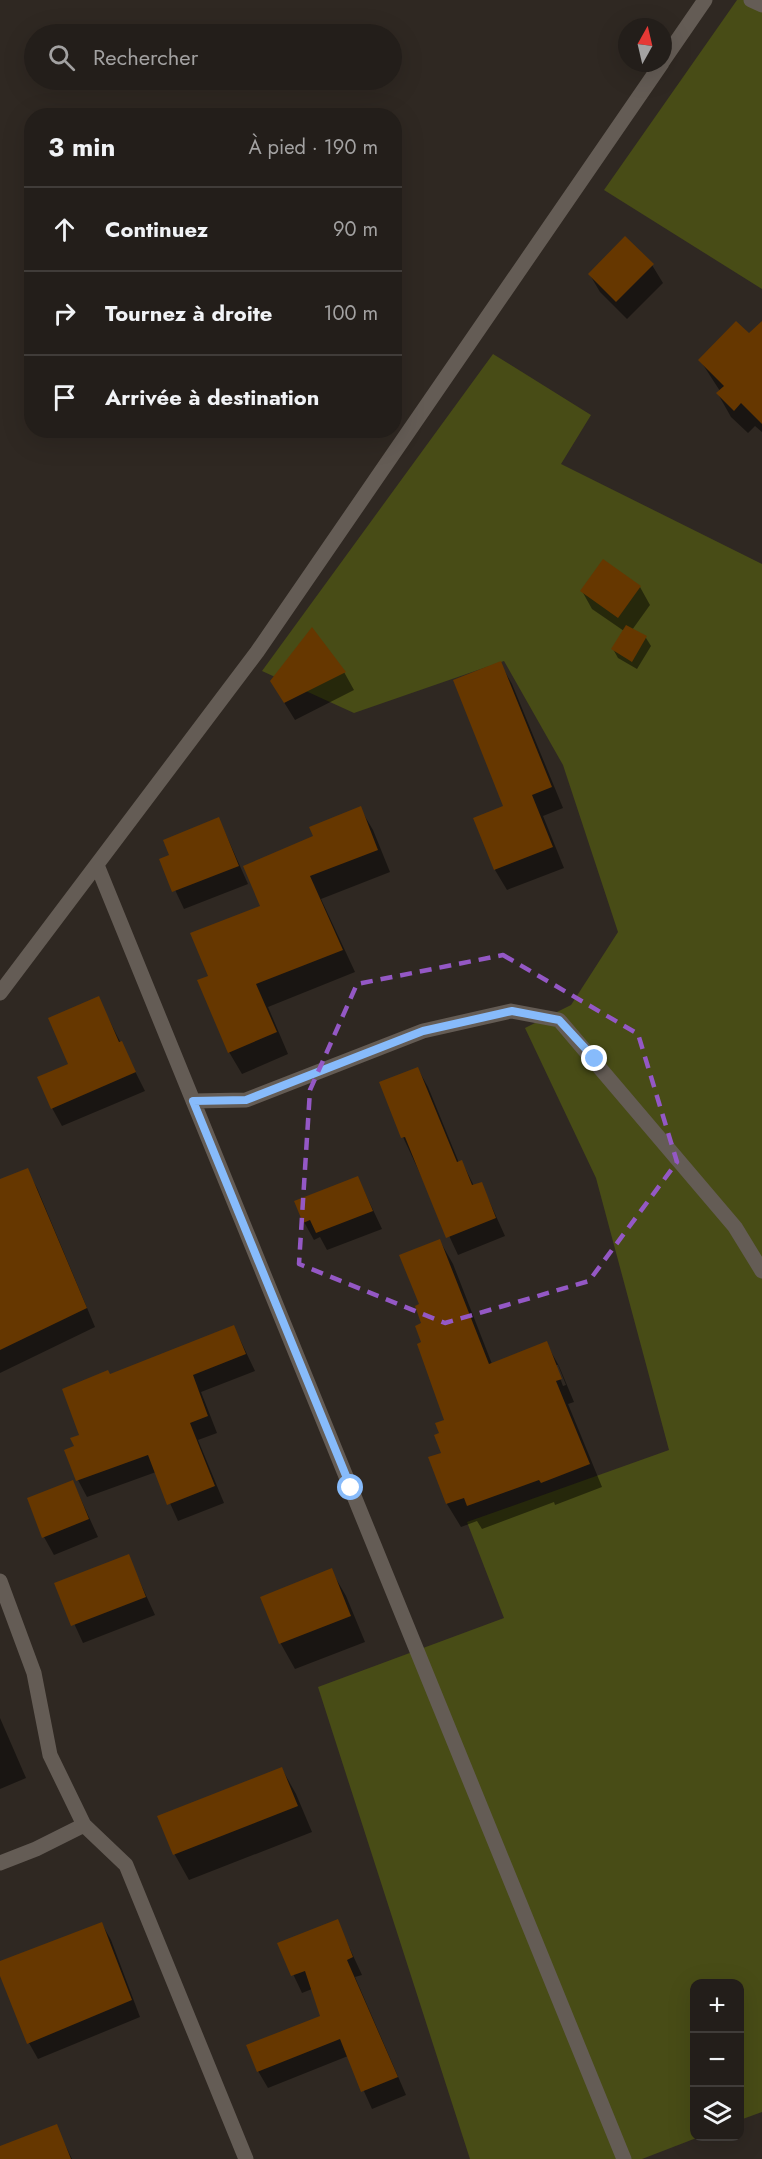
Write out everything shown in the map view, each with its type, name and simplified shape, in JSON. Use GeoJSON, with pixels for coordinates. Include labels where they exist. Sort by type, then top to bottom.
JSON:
{"type":"FeatureCollection","features":[{"type":"Feature","properties":{"kind":"street"},"geometry":{"type":"LineString","coordinates":[[672,48],[705,0]]}},
{"type":"Feature","properties":{"kind":"street"},"geometry":{"type":"LineString","coordinates":[[751,0],[762,5]]}},
{"type":"Feature","properties":{"kind":"street"},"geometry":{"type":"LineString","coordinates":[[0,993],[257,652],[655,72]]}},
{"type":"Feature","properties":{"kind":"street"},"geometry":{"type":"LineString","coordinates":[[97,865],[624,2159]]}},
{"type":"Feature","properties":{"kind":"street"},"geometry":{"type":"LineString","coordinates":[[193,1101],[246,1100],[423,1031],[512,1011],[559,1020],[735,1227],[762,1271]]}},
{"type":"Feature","properties":{"kind":"street"},"geometry":{"type":"LineString","coordinates":[[0,1581],[34,1673],[50,1755],[84,1825],[126,1865],[246,2159]]}},
{"type":"Feature","properties":{"kind":"street"},"geometry":{"type":"LineString","coordinates":[[0,1863],[36,1849],[84,1825]]}},
{"type":"Feature","properties":{"kind":"highlighted area"},"geometry":{"type":"Polygon","coordinates":[[[503,955],[638,1034],[677,1162],[589,1281],[445,1323],[299,1264],[310,1090],[357,984],[503,955]]]}},
{"type":"Feature","properties":{"kind":"green space"},"geometry":{"type":"Polygon","coordinates":[[[737,0],[762,0],[762,289],[604,190],[737,0]]]}},
{"type":"Feature","properties":{"kind":"green space"},"geometry":{"type":"Polygon","coordinates":[[[493,354],[591,415],[561,464],[762,564],[762,2112],[744,2119],[744,1979],[690,1979],[690,2140],[642,2159],[470,2159],[318,1687],[504,1618],[467,1522],[669,1450],[596,1178],[525,1028],[571,1005],[618,932],[563,765],[504,661],[354,713],[262,671],[493,354]]]}},
{"type":"Feature","properties":{"kind":"building"},"geometry":{"type":"Polygon","coordinates":[[[625,236],[654,264],[616,302],[588,274],[625,236]]]}},
{"type":"Feature","properties":{"kind":"building"},"geometry":{"type":"Polygon","coordinates":[[[736,321],[749,333],[762,321],[762,424],[741,403],[734,411],[716,393],[724,386],[698,360],[736,321]]]}},
{"type":"Feature","properties":{"kind":"building"},"geometry":{"type":"Polygon","coordinates":[[[603,559],[641,586],[618,618],[580,591],[603,559]]]}},
{"type":"Feature","properties":{"kind":"building"},"geometry":{"type":"Polygon","coordinates":[[[626,625],[647,636],[632,662],[611,649],[626,625]]]}},
{"type":"Feature","properties":{"kind":"building"},"geometry":{"type":"Polygon","coordinates":[[[312,627],[346,672],[284,703],[270,681],[312,627]]]}},
{"type":"Feature","properties":{"kind":"building"},"geometry":{"type":"Polygon","coordinates":[[[501,661],[552,787],[532,795],[553,847],[494,870],[473,818],[503,806],[453,680],[501,661]]]}},
{"type":"Feature","properties":{"kind":"building"},"geometry":{"type":"Polygon","coordinates":[[[361,806],[378,850],[310,876],[343,950],[256,984],[277,1032],[228,1053],[197,980],[208,976],[190,933],[260,906],[243,866],[313,836],[309,827],[361,806]]]}},
{"type":"Feature","properties":{"kind":"building"},"geometry":{"type":"Polygon","coordinates":[[[219,817],[239,866],[172,892],[159,859],[169,855],[163,840],[219,817]]]}},
{"type":"Feature","properties":{"kind":"building"},"geometry":{"type":"Polygon","coordinates":[[[99,996],[119,1042],[122,1041],[136,1072],[51,1109],[37,1077],[68,1064],[48,1018],[99,996]]]}},
{"type":"Feature","properties":{"kind":"building"},"geometry":{"type":"Polygon","coordinates":[[[418,1067],[457,1162],[462,1160],[472,1185],[482,1182],[496,1218],[446,1238],[405,1137],[401,1138],[379,1082],[418,1067]]]}},
{"type":"Feature","properties":{"kind":"building"},"geometry":{"type":"Polygon","coordinates":[[[28,1168],[87,1308],[0,1350],[0,1179],[28,1168]]]}},
{"type":"Feature","properties":{"kind":"building"},"geometry":{"type":"Polygon","coordinates":[[[358,1176],[373,1211],[316,1233],[310,1220],[303,1223],[294,1201],[358,1176]]]}},
{"type":"Feature","properties":{"kind":"building"},"geometry":{"type":"Polygon","coordinates":[[[440,1239],[489,1364],[547,1341],[562,1379],[556,1381],[590,1464],[541,1483],[539,1480],[467,1506],[464,1498],[446,1504],[428,1457],[441,1453],[434,1435],[439,1433],[435,1423],[444,1420],[417,1344],[421,1342],[415,1326],[421,1323],[415,1306],[419,1304],[399,1255],[440,1239]]]}},
{"type":"Feature","properties":{"kind":"building"},"geometry":{"type":"Polygon","coordinates":[[[234,1325],[246,1354],[193,1375],[208,1416],[190,1423],[215,1486],[167,1505],[148,1455],[76,1481],[64,1450],[74,1446],[70,1438],[79,1435],[62,1389],[108,1370],[110,1374],[234,1325]]]}},
{"type":"Feature","properties":{"kind":"building"},"geometry":{"type":"Polygon","coordinates":[[[73,1480],[89,1519],[42,1538],[27,1498],[73,1480]]]}},
{"type":"Feature","properties":{"kind":"building"},"geometry":{"type":"Polygon","coordinates":[[[129,1554],[146,1597],[71,1626],[54,1583],[129,1554]]]}},
{"type":"Feature","properties":{"kind":"building"},"geometry":{"type":"Polygon","coordinates":[[[332,1568],[351,1616],[279,1644],[260,1597],[332,1568]]]}},
{"type":"Feature","properties":{"kind":"building"},"geometry":{"type":"Polygon","coordinates":[[[282,1767],[298,1806],[173,1855],[157,1816],[282,1767]]]}},
{"type":"Feature","properties":{"kind":"building"},"geometry":{"type":"Polygon","coordinates":[[[338,1919],[353,1957],[347,1960],[398,2077],[361,2092],[340,2039],[257,2072],[246,2045],[320,2016],[305,1971],[291,1976],[277,1943],[338,1919]]]}},
{"type":"Feature","properties":{"kind":"building"},"geometry":{"type":"Polygon","coordinates":[[[102,1922],[132,2000],[27,2044],[0,1976],[0,1961],[102,1922]]]}},
{"type":"Feature","properties":{"kind":"building"},"geometry":{"type":"Polygon","coordinates":[[[57,2124],[71,2159],[0,2159],[0,2146],[57,2124]]]}},
{"type":"Feature","properties":{"kind":"route"},"geometry":{"type":"LineString","coordinates":[[351,1488],[193,1101],[246,1100],[423,1031],[512,1011],[559,1020],[595,1059]]}}]}
